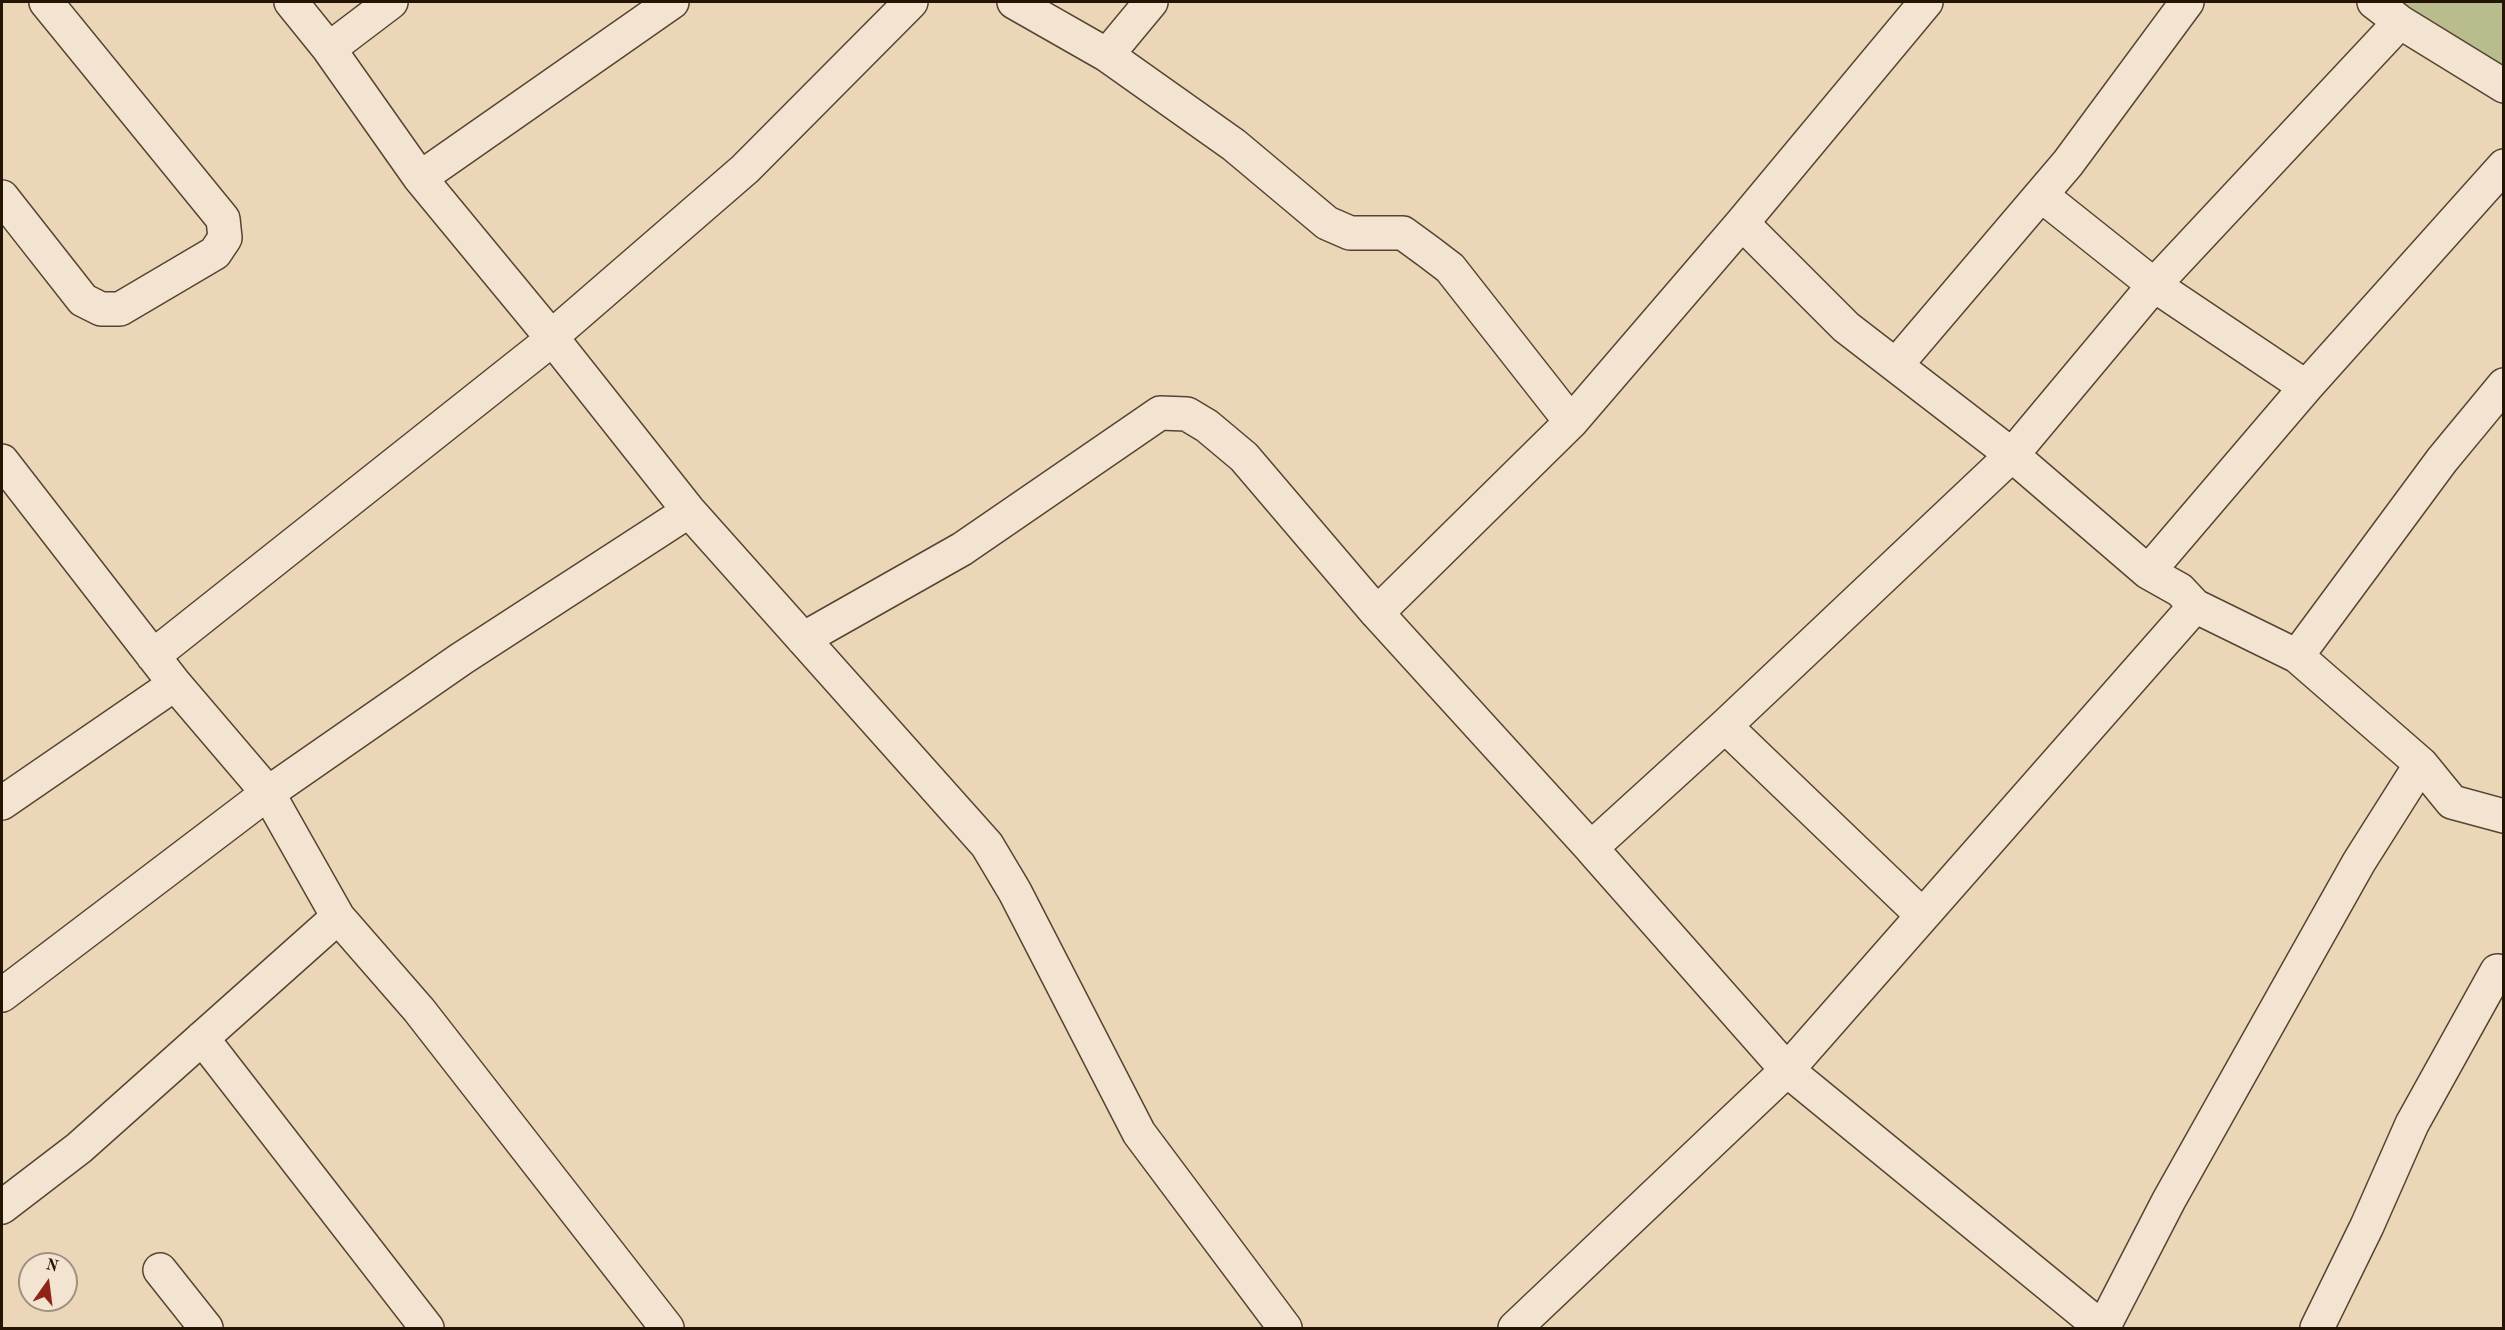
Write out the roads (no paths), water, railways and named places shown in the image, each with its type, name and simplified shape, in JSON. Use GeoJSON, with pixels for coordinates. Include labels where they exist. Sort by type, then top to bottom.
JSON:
{"type":"FeatureCollection","features":[{"type":"Feature","properties":{"kind":"street"},"geometry":{"type":"LineString","coordinates":[[2,197],[83,300],[101,309],[120,309],[215,253],[225,238],[223,219],[46,2]]}},
{"type":"Feature","properties":{"kind":"street"},"geometry":{"type":"LineString","coordinates":[[291,2],[329,49],[420,178],[548,333],[689,511],[987,845],[1015,892],[1138,1133],[1285,1329]]}},
{"type":"Feature","properties":{"kind":"street"},"geometry":{"type":"LineString","coordinates":[[329,49],[391,2]]}},
{"type":"Feature","properties":{"kind":"street"},"geometry":{"type":"LineString","coordinates":[[420,178],[672,2]]}},
{"type":"Feature","properties":{"kind":"street"},"geometry":{"type":"LineString","coordinates":[[548,333],[551,337],[745,169],[911,2]]}},
{"type":"Feature","properties":{"kind":"street"},"geometry":{"type":"LineString","coordinates":[[1014,2],[1107,55],[1234,145],[1327,223],[1350,233],[1403,233],[1450,268],[1570,422]]}},
{"type":"Feature","properties":{"kind":"street"},"geometry":{"type":"LineString","coordinates":[[1107,55],[1151,2]]}},
{"type":"Feature","properties":{"kind":"street"},"geometry":{"type":"LineString","coordinates":[[1377,613],[1570,422],[1742,224],[1926,2]]}},
{"type":"Feature","properties":{"kind":"street"},"geometry":{"type":"LineString","coordinates":[[1896,365],[2041,195],[2187,2]]}},
{"type":"Feature","properties":{"kind":"street"},"geometry":{"type":"LineString","coordinates":[[2374,2],[2400,22],[2504,86]]}},
{"type":"Feature","properties":{"kind":"street"},"geometry":{"type":"LineString","coordinates":[[1591,848],[1725,726],[2012,455],[2154,285],[2400,22]]}},
{"type":"Feature","properties":{"kind":"street"},"geometry":{"type":"LineString","coordinates":[[2148,572],[2306,387],[2504,166]]}},
{"type":"Feature","properties":{"kind":"street"},"geometry":{"type":"LineString","coordinates":[[2041,195],[2154,285],[2306,387]]}},
{"type":"Feature","properties":{"kind":"street"},"geometry":{"type":"LineString","coordinates":[[1742,224],[1846,327],[2012,455],[2148,572],[2181,590],[2195,606],[2297,656],[2421,765],[2452,802],[2504,816]]}},
{"type":"Feature","properties":{"kind":"street"},"geometry":{"type":"LineString","coordinates":[[153,656],[545,345],[548,333]]}},
{"type":"Feature","properties":{"kind":"street"},"geometry":{"type":"LineString","coordinates":[[2297,656],[2442,460],[2504,385]]}},
{"type":"Feature","properties":{"kind":"street"},"geometry":{"type":"LineString","coordinates":[[803,639],[962,549],[1160,413],[1186,414],[1207,426],[1244,458],[1377,613],[1591,848],[1787,1070],[2103,1329],[2169,1200],[2359,862],[2421,765]]}},
{"type":"Feature","properties":{"kind":"street"},"geometry":{"type":"LineString","coordinates":[[2,460],[175,684],[268,794],[338,917],[419,1010],[668,1329]]}},
{"type":"Feature","properties":{"kind":"street"},"geometry":{"type":"LineString","coordinates":[[2,995],[268,794],[461,659],[689,511]]}},
{"type":"Feature","properties":{"kind":"street"},"geometry":{"type":"LineString","coordinates":[[1515,1329],[1787,1070],[2195,606]]}},
{"type":"Feature","properties":{"kind":"street"},"geometry":{"type":"LineString","coordinates":[[2,803],[175,684]]}},
{"type":"Feature","properties":{"kind":"street"},"geometry":{"type":"LineString","coordinates":[[1725,726],[1922,915]]}},
{"type":"Feature","properties":{"kind":"street"},"geometry":{"type":"LineString","coordinates":[[2,1207],[79,1148],[338,917]]}},
{"type":"Feature","properties":{"kind":"street"},"geometry":{"type":"LineString","coordinates":[[2317,1329],[2367,1226],[2412,1124],[2497,971]]}},
{"type":"Feature","properties":{"kind":"street"},"geometry":{"type":"LineString","coordinates":[[202,1038],[427,1329]]}},
{"type":"Feature","properties":{"kind":"street"},"geometry":{"type":"LineString","coordinates":[[160,1270],[206,1329]]}}]}
